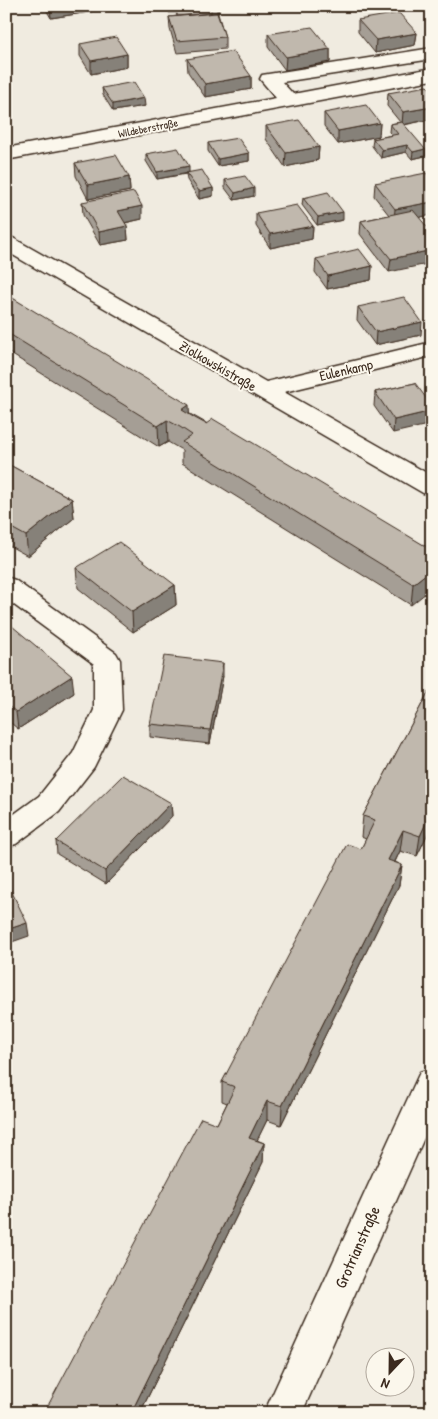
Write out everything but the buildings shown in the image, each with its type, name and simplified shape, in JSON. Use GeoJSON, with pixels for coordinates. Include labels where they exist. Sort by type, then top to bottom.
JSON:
{"type":"FeatureCollection","features":[{"type":"Feature","properties":{"kind":"street"},"geometry":{"type":"LineString","coordinates":[[289,101],[269,79],[432,53]]}},
{"type":"Feature","properties":{"kind":"street","name":"Wildeberstraße"},"geometry":{"type":"LineString","coordinates":[[6,154],[432,74]]}},
{"type":"Feature","properties":{"kind":"street","name":"Ziolkowskistraße"},"geometry":{"type":"LineString","coordinates":[[6,242],[432,487]]}},
{"type":"Feature","properties":{"kind":"street","name":"Eulenkamp"},"geometry":{"type":"LineString","coordinates":[[261,390],[432,349]]}},
{"type":"Feature","properties":{"kind":"street"},"geometry":{"type":"LineString","coordinates":[[6,586],[107,660],[108,710],[84,759],[49,804],[6,836]]}},
{"type":"Feature","properties":{"kind":"street","name":"Grotrianstraße"},"geometry":{"type":"LineString","coordinates":[[283,1413],[432,1082]]}}]}
